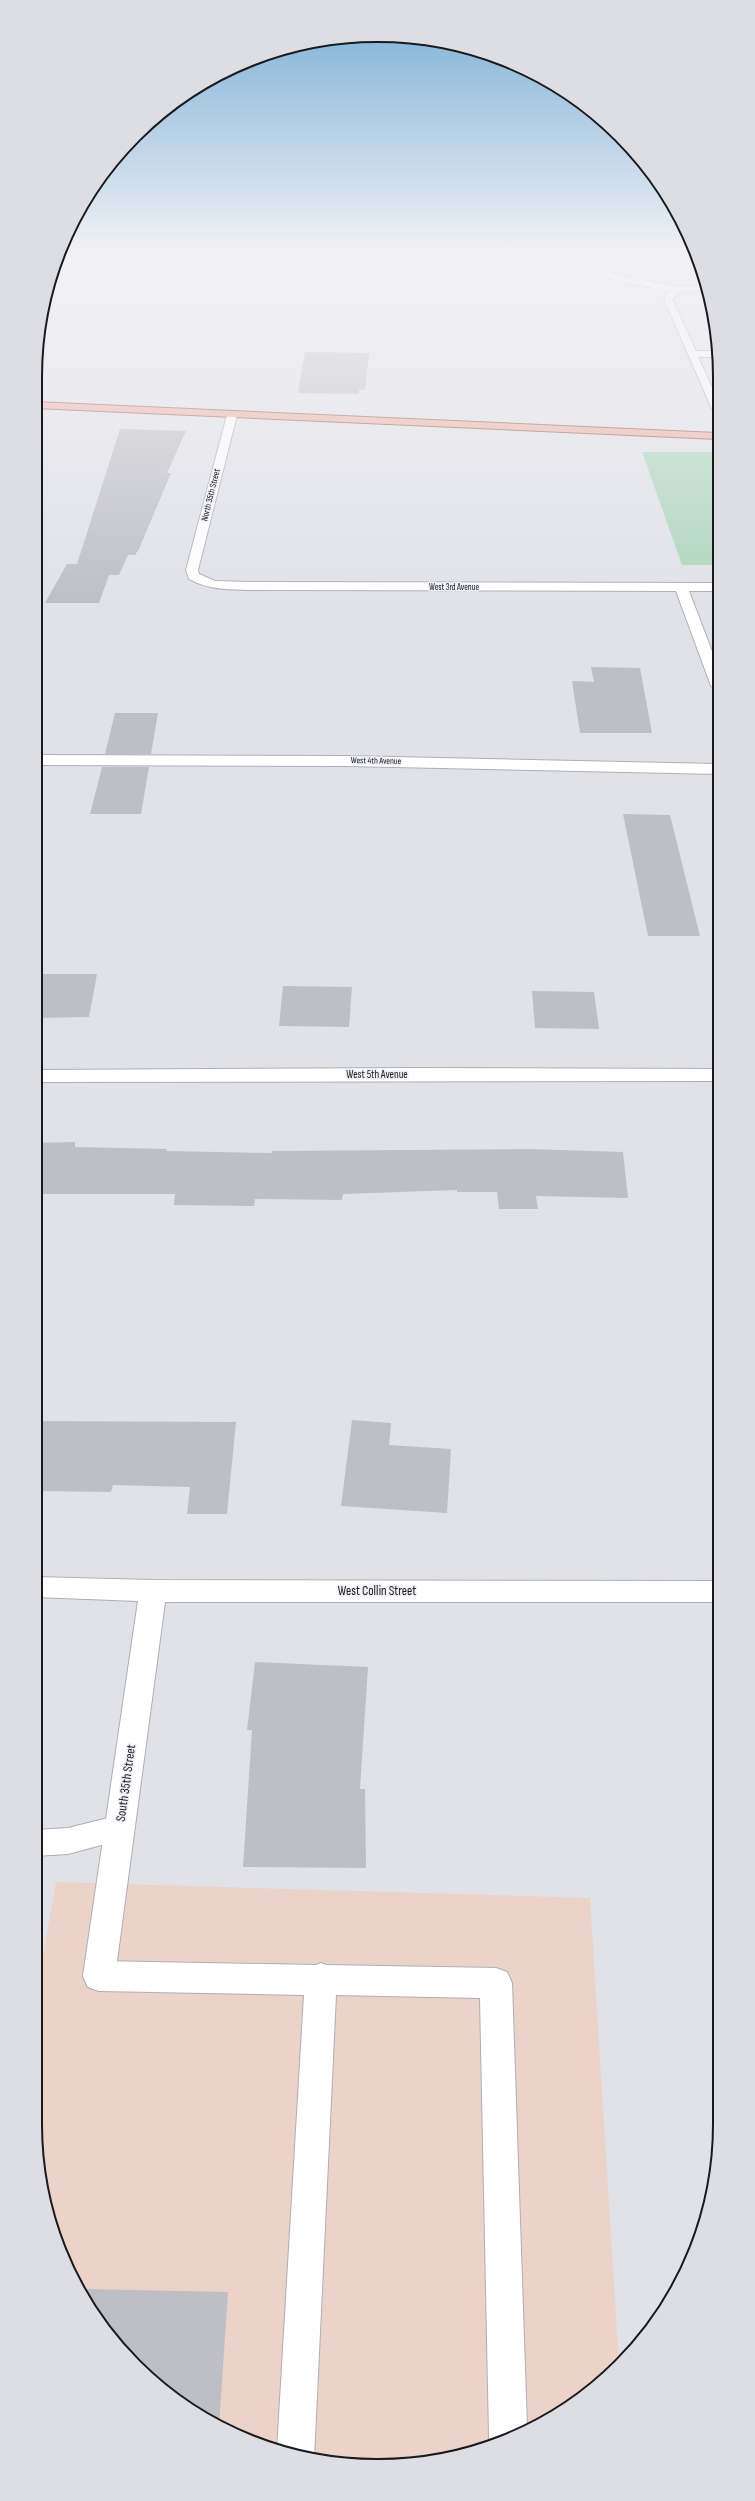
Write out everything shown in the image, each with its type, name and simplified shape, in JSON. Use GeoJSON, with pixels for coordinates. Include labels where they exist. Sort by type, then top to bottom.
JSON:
{"type":"FeatureCollection","features":[{"type":"Feature","properties":{"kind":"main road"},"geometry":{"type":"LineString","coordinates":[[42,405],[713,436]]}},
{"type":"Feature","properties":{"kind":"street"},"geometry":{"type":"LineString","coordinates":[[701,372],[713,401]]}},
{"type":"Feature","properties":{"kind":"street","name":"North 35th Street"},"geometry":{"type":"LineString","coordinates":[[193,576],[192,570],[232,415]]}},
{"type":"Feature","properties":{"kind":"street","name":"West 3rd Avenue"},"geometry":{"type":"LineString","coordinates":[[193,576],[203,582],[215,585],[250,586],[713,587]]}},
{"type":"Feature","properties":{"kind":"street"},"geometry":{"type":"LineString","coordinates":[[681,587],[713,673]]}},
{"type":"Feature","properties":{"kind":"street","name":"West 4th Avenue"},"geometry":{"type":"LineString","coordinates":[[42,760],[355,761],[713,769]]}},
{"type":"Feature","properties":{"kind":"street","name":"West 5th Avenue"},"geometry":{"type":"LineString","coordinates":[[42,1076],[414,1074],[713,1075]]}},
{"type":"Feature","properties":{"kind":"street","name":"West Collin Street"},"geometry":{"type":"LineString","coordinates":[[42,1587],[153,1591],[713,1592]]}},
{"type":"Feature","properties":{"kind":"street","name":"South 35th Street"},"geometry":{"type":"LineString","coordinates":[[153,1591],[99,1976],[321,1978]]}},
{"type":"Feature","properties":{"kind":"street"},"geometry":{"type":"LineString","coordinates":[[42,1843],[68,1841],[120,1828]]}},
{"type":"Feature","properties":{"kind":"street"},"geometry":{"type":"LineString","coordinates":[[296,2449],[321,1978],[496,1983],[508,2432]]}},
{"type":"Feature","properties":{"kind":"shaded area"},"geometry":{"type":"Polygon","coordinates":[[[56,1882],[590,1898],[619,2357],[582,2390],[545,2414],[526,2424],[464,2448],[443,2453],[399,2458],[378,2459],[334,2456],[291,2448],[229,2424],[210,2414],[173,2390],[140,2361],[125,2345],[99,2310],[77,2272],[53,2210],[45,2167],[42,2124],[42,1961],[56,1882]]]}},
{"type":"Feature","properties":{"kind":"green space"},"geometry":{"type":"Polygon","coordinates":[[[642,452],[713,452],[713,565],[682,565],[642,452]]]}},
{"type":"Feature","properties":{"kind":"building"},"geometry":{"type":"Polygon","coordinates":[[[302,372],[367,372],[365,390],[359,390],[359,394],[298,393],[302,372]]]}},
{"type":"Feature","properties":{"kind":"building"},"geometry":{"type":"Polygon","coordinates":[[[120,429],[186,431],[167,473],[171,473],[139,549],[135,555],[128,555],[119,575],[109,575],[99,603],[45,603],[67,564],[77,564],[120,429]]]}},
{"type":"Feature","properties":{"kind":"building"},"geometry":{"type":"Polygon","coordinates":[[[591,667],[640,668],[652,733],[580,733],[572,681],[594,682],[591,667]]]}},
{"type":"Feature","properties":{"kind":"building"},"geometry":{"type":"Polygon","coordinates":[[[115,713],[158,713],[151,754],[105,754],[115,713]]]}},
{"type":"Feature","properties":{"kind":"building"},"geometry":{"type":"Polygon","coordinates":[[[102,767],[149,767],[141,814],[90,814],[102,767]]]}},
{"type":"Feature","properties":{"kind":"building"},"geometry":{"type":"Polygon","coordinates":[[[623,814],[670,815],[700,936],[648,936],[623,814]]]}},
{"type":"Feature","properties":{"kind":"building"},"geometry":{"type":"Polygon","coordinates":[[[43,974],[97,974],[89,1017],[42,1018],[43,974]]]}},
{"type":"Feature","properties":{"kind":"building"},"geometry":{"type":"Polygon","coordinates":[[[283,986],[352,987],[349,1027],[279,1026],[283,986]]]}},
{"type":"Feature","properties":{"kind":"building"},"geometry":{"type":"Polygon","coordinates":[[[532,991],[594,992],[599,1029],[535,1028],[532,991]]]}},
{"type":"Feature","properties":{"kind":"building"},"geometry":{"type":"Polygon","coordinates":[[[75,1142],[75,1147],[167,1149],[166,1151],[272,1153],[272,1151],[529,1149],[623,1152],[628,1198],[536,1196],[538,1209],[499,1209],[497,1192],[457,1192],[457,1190],[343,1194],[342,1200],[255,1199],[254,1206],[174,1205],[175,1194],[42,1194],[42,1143],[75,1142]]]}},
{"type":"Feature","properties":{"kind":"building"},"geometry":{"type":"Polygon","coordinates":[[[352,1420],[391,1423],[389,1445],[451,1449],[447,1513],[341,1506],[352,1420]]]}},
{"type":"Feature","properties":{"kind":"building"},"geometry":{"type":"Polygon","coordinates":[[[42,1421],[236,1422],[227,1514],[187,1514],[190,1487],[113,1485],[111,1492],[42,1491],[42,1421]]]}},
{"type":"Feature","properties":{"kind":"building"},"geometry":{"type":"Polygon","coordinates":[[[255,1662],[368,1667],[360,1789],[365,1789],[366,1868],[243,1867],[252,1730],[247,1730],[255,1662]]]}},
{"type":"Feature","properties":{"kind":"building"},"geometry":{"type":"Polygon","coordinates":[[[86,2289],[228,2292],[219,2419],[173,2390],[140,2361],[111,2328],[86,2289]]]}}]}
